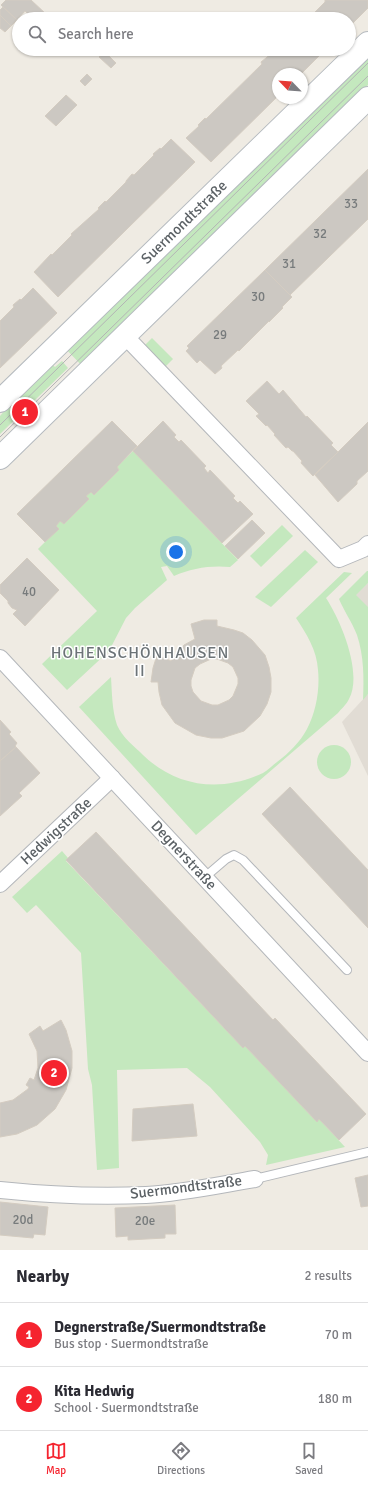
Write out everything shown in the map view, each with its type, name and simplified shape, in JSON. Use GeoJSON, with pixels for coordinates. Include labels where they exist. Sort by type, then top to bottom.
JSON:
{"type":"FeatureCollection","features":[{"type":"Feature","properties":{"kind":"main road","name":"Suermondtstraße"},"geometry":{"type":"LineString","coordinates":[[356,55],[368,43]]}},
{"type":"Feature","properties":{"kind":"main road","name":"Suermondtstraße"},"geometry":{"type":"LineString","coordinates":[[0,401],[355,56]]}},
{"type":"Feature","properties":{"kind":"main road"},"geometry":{"type":"LineString","coordinates":[[0,458],[368,98]]}},
{"type":"Feature","properties":{"kind":"street"},"geometry":{"type":"LineString","coordinates":[[125,336],[340,559],[363,549],[368,544]]}},
{"type":"Feature","properties":{"kind":"street","name":"Degnerstraße"},"geometry":{"type":"LineString","coordinates":[[0,658],[368,1052]]}},
{"type":"Feature","properties":{"kind":"street","name":"Hedwigstraße"},"geometry":{"type":"LineString","coordinates":[[0,884],[112,778]]}},
{"type":"Feature","properties":{"kind":"street","name":"Suermondtstraße"},"geometry":{"type":"LineString","coordinates":[[0,1190],[40,1194],[147,1195],[255,1179]]}},
{"type":"Feature","properties":{"kind":"lane"},"geometry":{"type":"LineString","coordinates":[[205,877],[226,858],[234,855],[243,860],[347,970]]}},
{"type":"Feature","properties":{"kind":"lane","name":"Suermondtstraße"},"geometry":{"type":"LineString","coordinates":[[255,1179],[368,1152]]}},
{"type":"Feature","properties":{"kind":"shaded area"},"geometry":{"type":"Polygon","coordinates":[[[368,583],[368,629],[346,604],[368,583]]]}},
{"type":"Feature","properties":{"kind":"shaded area"},"geometry":{"type":"Polygon","coordinates":[[[368,694],[368,776],[342,722],[368,694]]]}},
{"type":"Feature","properties":{"kind":"green space"},"geometry":{"type":"Polygon","coordinates":[[[368,53],[368,85],[166,283],[86,370],[64,347],[368,53]]]}},
{"type":"Feature","properties":{"kind":"green space"},"geometry":{"type":"Polygon","coordinates":[[[152,338],[173,359],[165,367],[145,345],[152,338]]]}},
{"type":"Feature","properties":{"kind":"green space"},"geometry":{"type":"Polygon","coordinates":[[[49,361],[55,367],[62,361],[68,368],[0,434],[0,416],[49,361]]]}},
{"type":"Feature","properties":{"kind":"green space"},"geometry":{"type":"Polygon","coordinates":[[[133,451],[238,560],[230,567],[216,566],[202,568],[187,571],[174,576],[167,566],[161,567],[167,580],[135,608],[126,618],[109,651],[67,690],[42,664],[97,611],[38,549],[58,529],[56,526],[60,521],[64,524],[89,499],[86,496],[91,492],[94,494],[119,470],[117,467],[133,451]]]}},
{"type":"Feature","properties":{"kind":"green space"},"geometry":{"type":"Polygon","coordinates":[[[282,525],[293,536],[261,567],[250,556],[282,525]]]}},
{"type":"Feature","properties":{"kind":"green space"},"geometry":{"type":"Polygon","coordinates":[[[305,550],[318,562],[271,607],[255,597],[305,550]]]}},
{"type":"Feature","properties":{"kind":"green space"},"geometry":{"type":"Polygon","coordinates":[[[367,571],[368,583],[356,595],[368,607],[368,694],[363,700],[363,667],[361,651],[355,630],[339,599],[367,571]]]}},
{"type":"Feature","properties":{"kind":"green space"},"geometry":{"type":"Polygon","coordinates":[[[344,572],[352,573],[326,598],[344,633],[352,662],[353,688],[348,701],[338,713],[196,835],[79,707],[111,677],[112,701],[119,729],[128,741],[156,766],[184,780],[200,784],[215,785],[247,779],[263,773],[286,755],[301,738],[313,715],[317,700],[318,677],[316,656],[307,636],[296,618],[344,572]]]}},
{"type":"Feature","properties":{"kind":"green space"},"geometry":{"type":"Polygon","coordinates":[[[331,745],[337,745],[346,750],[350,756],[350,768],[346,774],[337,779],[331,779],[322,774],[317,765],[317,759],[322,750],[331,745]]]}},
{"type":"Feature","properties":{"kind":"green space"},"geometry":{"type":"Polygon","coordinates":[[[62,851],[68,858],[66,861],[243,1048],[245,1046],[316,1121],[319,1119],[345,1147],[266,1165],[268,1155],[260,1142],[210,1087],[187,1068],[117,1070],[119,1168],[97,1170],[92,1085],[88,1069],[81,953],[36,905],[27,913],[12,897],[62,851]]]}},
{"type":"Feature","properties":{"kind":"building"},"geometry":{"type":"Polygon","coordinates":[[[6,0],[31,0],[44,12],[12,12],[12,15],[1,5],[6,0]]]}},
{"type":"Feature","properties":{"kind":"building"},"geometry":{"type":"Polygon","coordinates":[[[325,0],[368,0],[368,8],[356,20],[356,12],[315,12],[325,2],[325,0]]]}},
{"type":"Feature","properties":{"kind":"building"},"geometry":{"type":"Polygon","coordinates":[[[3,7],[12,15],[11,26],[0,15],[0,10],[3,7]]]}},
{"type":"Feature","properties":{"kind":"building"},"geometry":{"type":"Polygon","coordinates":[[[0,15],[11,26],[5,32],[0,28],[0,15]]]}},
{"type":"Feature","properties":{"kind":"building"},"geometry":{"type":"Polygon","coordinates":[[[109,56],[116,63],[111,68],[99,57],[109,56]]]}},
{"type":"Feature","properties":{"kind":"building"},"geometry":{"type":"Polygon","coordinates":[[[268,56],[319,56],[307,68],[272,68],[272,102],[211,162],[186,138],[262,64],[261,62],[268,56]]]}},
{"type":"Feature","properties":{"kind":"building"},"geometry":{"type":"Polygon","coordinates":[[[87,74],[92,79],[85,86],[80,81],[87,74]]]}},
{"type":"Feature","properties":{"kind":"building"},"geometry":{"type":"Polygon","coordinates":[[[66,95],[77,105],[56,126],[45,116],[66,95]]]}},
{"type":"Feature","properties":{"kind":"building"},"geometry":{"type":"Polygon","coordinates":[[[171,139],[195,162],[58,297],[34,272],[72,235],[71,234],[126,182],[132,174],[134,175],[154,155],[153,154],[160,148],[161,149],[171,139]]]}},
{"type":"Feature","properties":{"kind":"building"},"geometry":{"type":"Polygon","coordinates":[[[368,169],[368,219],[290,295],[265,270],[368,169]]]}},
{"type":"Feature","properties":{"kind":"building"},"geometry":{"type":"Polygon","coordinates":[[[265,270],[292,297],[269,322],[221,366],[222,368],[215,374],[200,360],[197,363],[186,351],[189,348],[187,346],[265,270]]]}},
{"type":"Feature","properties":{"kind":"building"},"geometry":{"type":"Polygon","coordinates":[[[33,288],[57,313],[0,368],[0,321],[14,307],[13,305],[20,299],[21,300],[33,288]]]}},
{"type":"Feature","properties":{"kind":"building"},"geometry":{"type":"Polygon","coordinates":[[[267,381],[279,394],[283,390],[306,417],[307,416],[333,443],[331,445],[338,452],[313,476],[301,463],[302,461],[293,451],[288,447],[286,448],[267,425],[266,426],[256,416],[259,414],[246,401],[267,381]]]}},
{"type":"Feature","properties":{"kind":"building"},"geometry":{"type":"Polygon","coordinates":[[[112,421],[137,446],[117,467],[119,470],[94,495],[91,492],[86,496],[89,499],[64,524],[60,521],[56,526],[59,529],[45,542],[17,514],[112,421]]]}},
{"type":"Feature","properties":{"kind":"building"},"geometry":{"type":"Polygon","coordinates":[[[163,421],[176,435],[174,437],[179,442],[181,440],[206,466],[204,468],[208,473],[210,470],[235,496],[233,498],[238,503],[240,501],[253,514],[222,543],[133,451],[163,421]]]}},
{"type":"Feature","properties":{"kind":"building"},"geometry":{"type":"Polygon","coordinates":[[[368,422],[368,471],[338,502],[315,475],[368,422]]]}},
{"type":"Feature","properties":{"kind":"building"},"geometry":{"type":"Polygon","coordinates":[[[252,520],[265,533],[238,559],[225,546],[252,520]]]}},
{"type":"Feature","properties":{"kind":"building"},"geometry":{"type":"Polygon","coordinates":[[[27,558],[59,590],[25,626],[13,614],[17,610],[12,608],[8,601],[0,593],[0,585],[27,558]]]}},
{"type":"Feature","properties":{"kind":"building"},"geometry":{"type":"Polygon","coordinates":[[[204,620],[217,620],[217,626],[243,633],[252,640],[265,655],[271,678],[271,692],[267,704],[260,716],[244,731],[222,738],[211,738],[196,735],[175,723],[162,705],[158,682],[151,682],[157,655],[171,661],[184,645],[195,639],[191,624],[204,620]],[[211,659],[195,668],[191,680],[193,692],[201,701],[212,705],[218,705],[229,700],[233,696],[238,684],[238,678],[233,667],[228,663],[217,659],[211,659]]]}},
{"type":"Feature","properties":{"kind":"building"},"geometry":{"type":"Polygon","coordinates":[[[0,720],[11,732],[9,734],[17,743],[15,746],[16,747],[0,761],[0,720]]]}},
{"type":"Feature","properties":{"kind":"building"},"geometry":{"type":"Polygon","coordinates":[[[16,747],[40,773],[19,793],[22,796],[0,816],[0,761],[16,747]]]}},
{"type":"Feature","properties":{"kind":"building"},"geometry":{"type":"Polygon","coordinates":[[[290,787],[368,870],[368,928],[262,814],[290,787]]]}},
{"type":"Feature","properties":{"kind":"building"},"geometry":{"type":"Polygon","coordinates":[[[96,832],[273,1020],[275,1018],[366,1114],[339,1140],[319,1119],[317,1122],[245,1046],[243,1048],[66,860],[96,832]]]}},
{"type":"Feature","properties":{"kind":"building"},"geometry":{"type":"Polygon","coordinates":[[[61,1020],[66,1030],[72,1051],[72,1068],[66,1090],[55,1109],[37,1125],[17,1134],[0,1137],[0,1103],[13,1100],[28,1089],[29,1087],[26,1085],[30,1078],[34,1080],[38,1068],[37,1051],[29,1034],[40,1026],[43,1031],[61,1020]]]}},
{"type":"Feature","properties":{"kind":"building"},"geometry":{"type":"Polygon","coordinates":[[[193,1104],[197,1136],[132,1141],[133,1109],[193,1104]]]}},
{"type":"Feature","properties":{"kind":"building"},"geometry":{"type":"Polygon","coordinates":[[[368,1175],[368,1206],[361,1207],[355,1178],[368,1175]]]}},
{"type":"Feature","properties":{"kind":"building"},"geometry":{"type":"Polygon","coordinates":[[[0,1202],[48,1207],[45,1235],[34,1234],[33,1238],[0,1235],[0,1202]]]}},
{"type":"Feature","properties":{"kind":"building"},"geometry":{"type":"Polygon","coordinates":[[[175,1205],[176,1234],[165,1234],[165,1238],[128,1240],[128,1236],[116,1237],[115,1208],[175,1205]]]}},
{"type":"Feature","properties":{"kind":"tram line"},"geometry":{"type":"LineString","coordinates":[[0,425],[368,63]]}},
{"type":"Feature","properties":{"kind":"tram line"},"geometry":{"type":"LineString","coordinates":[[0,437],[368,76]]}},
{"type":"Feature","properties":{"kind":"place","name":"Degnerstraße/Suermondtstraße"},"geometry":{"type":"Point","coordinates":[25,412]}},
{"type":"Feature","properties":{"kind":"place","name":"Kita Hedwig"},"geometry":{"type":"Point","coordinates":[54,1073]}},
{"type":"Feature","properties":{"kind":"district","name":"HOHENSCHÖNHAUSEN II"},"geometry":{"type":"Point","coordinates":[140,662]}}]}
